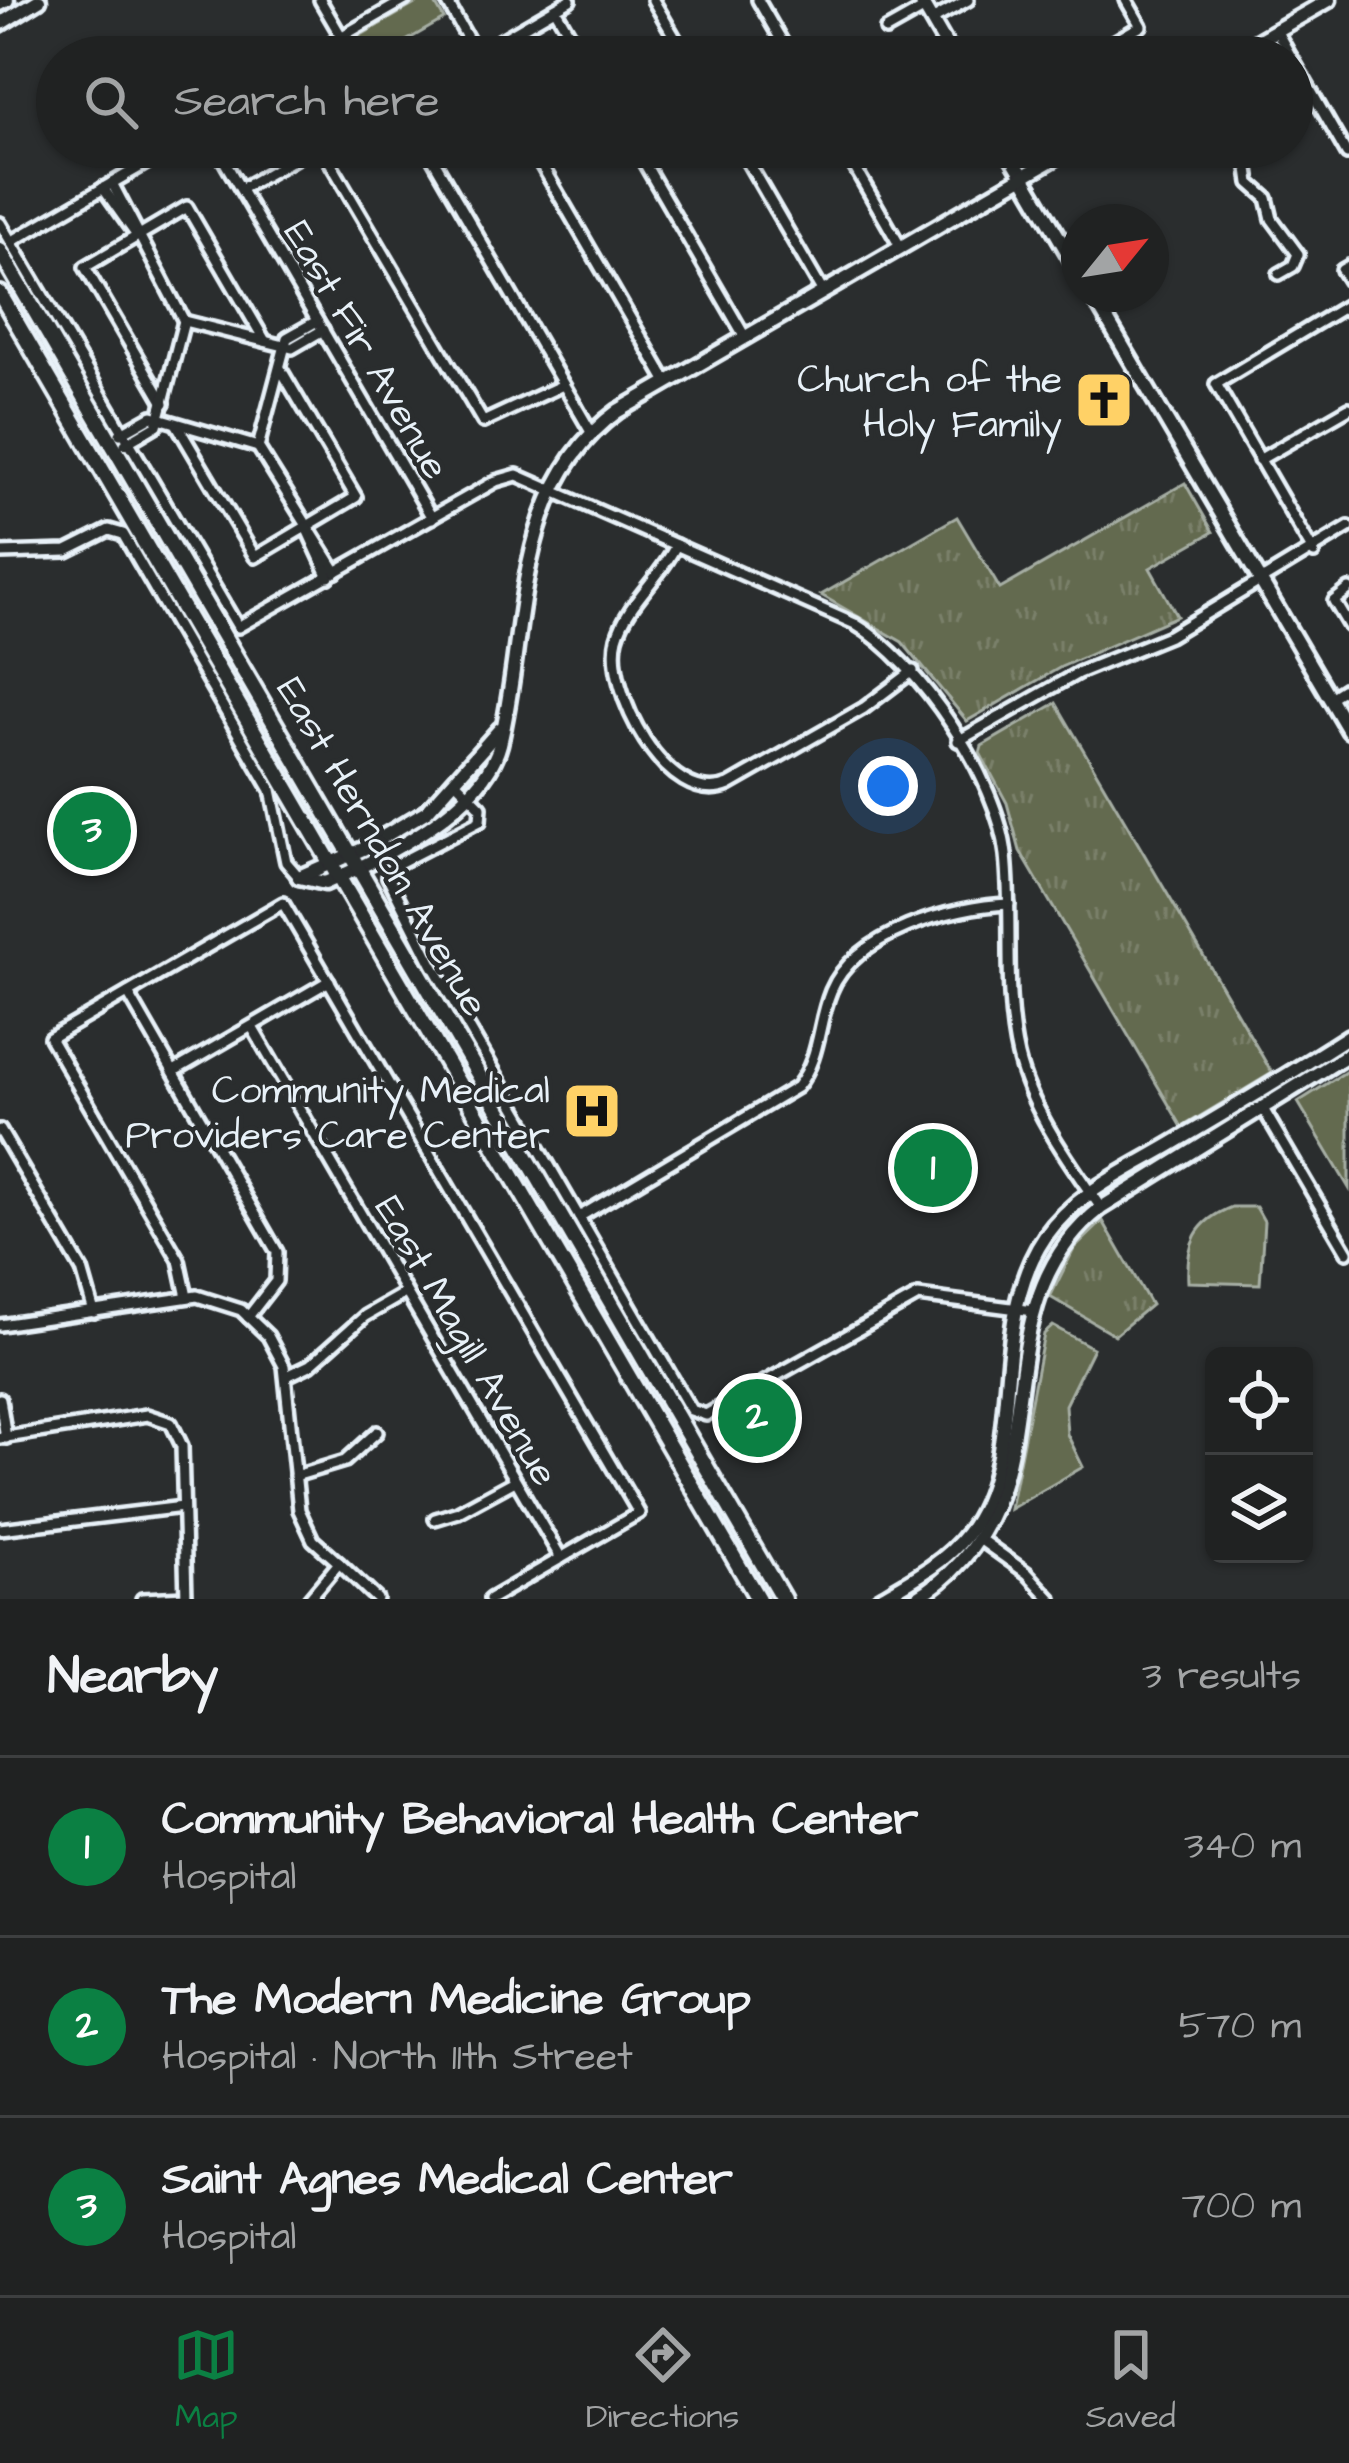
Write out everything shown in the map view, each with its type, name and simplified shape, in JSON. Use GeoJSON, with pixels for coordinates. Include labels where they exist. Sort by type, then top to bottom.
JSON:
{"type":"FeatureCollection","features":[{"type":"Feature","properties":{"kind":"main road"},"geometry":{"type":"LineString","coordinates":[[0,23],[39,0]]}},
{"type":"Feature","properties":{"kind":"main road"},"geometry":{"type":"LineString","coordinates":[[1266,36],[1329,0]]}},
{"type":"Feature","properties":{"kind":"main road"},"geometry":{"type":"LineString","coordinates":[[926,9],[941,36]]}},
{"type":"Feature","properties":{"kind":"main road"},"geometry":{"type":"LineString","coordinates":[[1018,168],[1061,241]]}},
{"type":"Feature","properties":{"kind":"main road"},"geometry":{"type":"LineString","coordinates":[[299,877],[355,861],[462,787],[500,729],[537,527],[551,488],[591,432],[667,382],[1039,168]]}},
{"type":"Feature","properties":{"kind":"main road","name":"East Herndon Avenue"},"geometry":{"type":"LineString","coordinates":[[6,247],[783,1599]]}},
{"type":"Feature","properties":{"kind":"main road","name":"East Herndon Avenue"},"geometry":{"type":"LineString","coordinates":[[0,293],[758,1599]]}},
{"type":"Feature","properties":{"kind":"main road"},"geometry":{"type":"LineString","coordinates":[[1103,312],[1349,731]]}},
{"type":"Feature","properties":{"kind":"main road"},"geometry":{"type":"LineString","coordinates":[[915,1599],[933,1588],[980,1530],[1001,1467],[999,1439],[1015,1309],[1044,1239],[1091,1192],[1349,1036]]}},
{"type":"Feature","properties":{"kind":"main road"},"geometry":{"type":"LineString","coordinates":[[879,1599],[975,1536],[1006,1481],[1034,1311],[1059,1250],[1101,1208],[1349,1054]]}},
{"type":"Feature","properties":{"kind":"main road"},"geometry":{"type":"LineString","coordinates":[[1262,1107],[1268,1097],[1307,1072],[1311,1060]]}},
{"type":"Feature","properties":{"kind":"street"},"geometry":{"type":"LineString","coordinates":[[320,0],[341,36],[396,2]]}},
{"type":"Feature","properties":{"kind":"street"},"geometry":{"type":"LineString","coordinates":[[446,0],[467,36]]}},
{"type":"Feature","properties":{"kind":"street"},"geometry":{"type":"LineString","coordinates":[[511,36],[570,0]]}},
{"type":"Feature","properties":{"kind":"street"},"geometry":{"type":"LineString","coordinates":[[653,0],[674,36]]}},
{"type":"Feature","properties":{"kind":"street"},"geometry":{"type":"LineString","coordinates":[[758,0],[779,36]]}},
{"type":"Feature","properties":{"kind":"street"},"geometry":{"type":"LineString","coordinates":[[886,30],[926,9],[968,0]]}},
{"type":"Feature","properties":{"kind":"street"},"geometry":{"type":"LineString","coordinates":[[1124,36],[1141,26],[1126,0]]}},
{"type":"Feature","properties":{"kind":"street"},"geometry":{"type":"LineString","coordinates":[[555,9],[571,36]]}},
{"type":"Feature","properties":{"kind":"street"},"geometry":{"type":"LineString","coordinates":[[1276,30],[1280,36]]}},
{"type":"Feature","properties":{"kind":"street"},"geometry":{"type":"LineString","coordinates":[[1313,94],[1347,154]]}},
{"type":"Feature","properties":{"kind":"street"},"geometry":{"type":"LineString","coordinates":[[6,247],[138,168]]}},
{"type":"Feature","properties":{"kind":"street","name":"East Fir Avenue"},"geometry":{"type":"LineString","coordinates":[[228,168],[432,518]]}},
{"type":"Feature","properties":{"kind":"street"},"geometry":{"type":"LineString","coordinates":[[241,189],[280,168]]}},
{"type":"Feature","properties":{"kind":"street"},"geometry":{"type":"LineString","coordinates":[[331,168],[483,422],[563,385]]}},
{"type":"Feature","properties":{"kind":"street"},"geometry":{"type":"LineString","coordinates":[[438,168],[591,432]]}},
{"type":"Feature","properties":{"kind":"street"},"geometry":{"type":"LineString","coordinates":[[543,168],[667,382]]}},
{"type":"Feature","properties":{"kind":"street"},"geometry":{"type":"LineString","coordinates":[[647,168],[745,337]]}},
{"type":"Feature","properties":{"kind":"street"},"geometry":{"type":"LineString","coordinates":[[751,168],[823,292]]}},
{"type":"Feature","properties":{"kind":"street"},"geometry":{"type":"LineString","coordinates":[[855,168],[901,248]]}},
{"type":"Feature","properties":{"kind":"street"},"geometry":{"type":"LineString","coordinates":[[1248,168],[1250,183],[1267,198],[1272,219],[1298,254],[1293,266],[1279,274]]}},
{"type":"Feature","properties":{"kind":"street"},"geometry":{"type":"LineString","coordinates":[[108,186],[184,321],[157,425],[123,439]]}},
{"type":"Feature","properties":{"kind":"street"},"geometry":{"type":"LineString","coordinates":[[164,403],[85,267],[187,207],[265,341]]}},
{"type":"Feature","properties":{"kind":"street"},"geometry":{"type":"LineString","coordinates":[[0,223],[6,247],[238,627],[506,477],[525,476],[855,624],[913,671],[958,741],[999,824],[1009,904],[1015,1038],[1022,1070],[1101,1208]]}},
{"type":"Feature","properties":{"kind":"street"},"geometry":{"type":"LineString","coordinates":[[1346,268],[1349,281]]}},
{"type":"Feature","properties":{"kind":"street"},"geometry":{"type":"LineString","coordinates":[[1314,553],[1216,384],[1349,304]]}},
{"type":"Feature","properties":{"kind":"street"},"geometry":{"type":"LineString","coordinates":[[184,321],[284,346]]}},
{"type":"Feature","properties":{"kind":"street"},"geometry":{"type":"LineString","coordinates":[[258,447],[287,338],[320,326]]}},
{"type":"Feature","properties":{"kind":"street"},"geometry":{"type":"LineString","coordinates":[[177,425],[255,556],[356,497],[280,368]]}},
{"type":"Feature","properties":{"kind":"street"},"geometry":{"type":"LineString","coordinates":[[1259,460],[1349,408]]}},
{"type":"Feature","properties":{"kind":"street"},"geometry":{"type":"LineString","coordinates":[[160,418],[258,447],[332,574]]}},
{"type":"Feature","properties":{"kind":"street"},"geometry":{"type":"LineString","coordinates":[[958,741],[1060,682],[1157,641],[1314,553],[1349,527]]}},
{"type":"Feature","properties":{"kind":"street"},"geometry":{"type":"LineString","coordinates":[[0,554],[67,551],[115,530],[123,534],[272,790],[286,862],[299,877]]}},
{"type":"Feature","properties":{"kind":"street"},"geometry":{"type":"LineString","coordinates":[[676,544],[665,570],[625,618],[614,659],[626,702],[663,765],[681,783],[707,790],[729,785],[864,708],[913,671]]}},
{"type":"Feature","properties":{"kind":"street"},"geometry":{"type":"LineString","coordinates":[[1349,589],[1334,601],[1349,626]]}},
{"type":"Feature","properties":{"kind":"street"},"geometry":{"type":"LineString","coordinates":[[1333,704],[1349,686]]}},
{"type":"Feature","properties":{"kind":"street"},"geometry":{"type":"LineString","coordinates":[[1333,704],[1349,701]]}},
{"type":"Feature","properties":{"kind":"street"},"geometry":{"type":"LineString","coordinates":[[462,787],[481,807],[480,821],[394,866],[388,877],[432,964],[698,1414],[706,1415],[918,1296],[1034,1311]]}},
{"type":"Feature","properties":{"kind":"street"},"geometry":{"type":"LineString","coordinates":[[187,1297],[179,1260],[50,1038],[283,903],[639,1513],[490,1599]]}},
{"type":"Feature","properties":{"kind":"street"},"geometry":{"type":"LineString","coordinates":[[579,1216],[797,1087],[817,1054],[831,991],[856,958],[931,916],[1009,904]]}},
{"type":"Feature","properties":{"kind":"street"},"geometry":{"type":"LineString","coordinates":[[174,1071],[329,981]]}},
{"type":"Feature","properties":{"kind":"street"},"geometry":{"type":"LineString","coordinates":[[128,992],[277,1252],[276,1280],[248,1317]]}},
{"type":"Feature","properties":{"kind":"street","name":"East Magill Avenue"},"geometry":{"type":"LineString","coordinates":[[252,1027],[561,1558]]}},
{"type":"Feature","properties":{"kind":"street"},"geometry":{"type":"LineString","coordinates":[[1262,1107],[1347,1252]]}},
{"type":"Feature","properties":{"kind":"street"},"geometry":{"type":"LineString","coordinates":[[0,1130],[82,1270],[94,1312]]}},
{"type":"Feature","properties":{"kind":"street"},"geometry":{"type":"LineString","coordinates":[[287,1376],[310,1365],[365,1316],[405,1293]]}},
{"type":"Feature","properties":{"kind":"street"},"geometry":{"type":"LineString","coordinates":[[0,1325],[187,1297],[216,1298],[248,1317],[275,1347],[287,1376],[295,1476],[307,1530],[377,1599]]}},
{"type":"Feature","properties":{"kind":"street"},"geometry":{"type":"LineString","coordinates":[[0,1399],[3,1438],[147,1415],[171,1423],[182,1446],[186,1598],[142,1599]]}},
{"type":"Feature","properties":{"kind":"street"},"geometry":{"type":"LineString","coordinates":[[295,1476],[345,1461],[377,1432]]}},
{"type":"Feature","properties":{"kind":"street"},"geometry":{"type":"LineString","coordinates":[[435,1519],[458,1513],[515,1481]]}},
{"type":"Feature","properties":{"kind":"street"},"geometry":{"type":"LineString","coordinates":[[0,1529],[183,1507]]}},
{"type":"Feature","properties":{"kind":"street"},"geometry":{"type":"LineString","coordinates":[[975,1536],[1028,1573],[1051,1599]]}},
{"type":"Feature","properties":{"kind":"street"},"geometry":{"type":"LineString","coordinates":[[309,1599],[339,1563]]}},
{"type":"Feature","properties":{"kind":"green space"},"geometry":{"type":"Polygon","coordinates":[[[422,0],[433,0],[444,19],[414,36],[359,36],[422,0]]]}},
{"type":"Feature","properties":{"kind":"green space"},"geometry":{"type":"Polygon","coordinates":[[[1185,483],[1213,532],[1150,568],[1177,616],[1061,667],[967,721],[902,642],[821,595],[957,517],[1000,589],[1185,483]]]}},
{"type":"Feature","properties":{"kind":"green space"},"geometry":{"type":"Polygon","coordinates":[[[1056,703],[1272,1073],[1182,1127],[1020,851],[1007,803],[980,753],[982,746],[1056,703]]]}},
{"type":"Feature","properties":{"kind":"green space"},"geometry":{"type":"Polygon","coordinates":[[[1347,1071],[1349,1075],[1349,1188],[1298,1102],[1347,1071]]]}},
{"type":"Feature","properties":{"kind":"green space"},"geometry":{"type":"Polygon","coordinates":[[[1232,1207],[1256,1207],[1264,1221],[1260,1284],[1188,1282],[1195,1236],[1209,1219],[1232,1207]]]}},
{"type":"Feature","properties":{"kind":"green space"},"geometry":{"type":"Polygon","coordinates":[[[1103,1221],[1151,1305],[1115,1335],[1050,1297],[1074,1249],[1103,1221]]]}},
{"type":"Feature","properties":{"kind":"green space"},"geometry":{"type":"Polygon","coordinates":[[[1053,1326],[1093,1348],[1065,1405],[1067,1434],[1083,1467],[1010,1509],[1044,1334],[1053,1326]]]}},
{"type":"Feature","properties":{"kind":"place","name":"Church of the Holy Family"},"geometry":{"type":"Point","coordinates":[1104,400]}},
{"type":"Feature","properties":{"kind":"place","name":"Saint Agnes Medical Center"},"geometry":{"type":"Point","coordinates":[92,831]}},
{"type":"Feature","properties":{"kind":"place","name":"Community Medical Providers Care Center"},"geometry":{"type":"Point","coordinates":[592,1111]}},
{"type":"Feature","properties":{"kind":"place","name":"Community Behavioral Health Center"},"geometry":{"type":"Point","coordinates":[933,1168]}},
{"type":"Feature","properties":{"kind":"place","name":"The Modern Medicine Group"},"geometry":{"type":"Point","coordinates":[757,1418]}}]}
